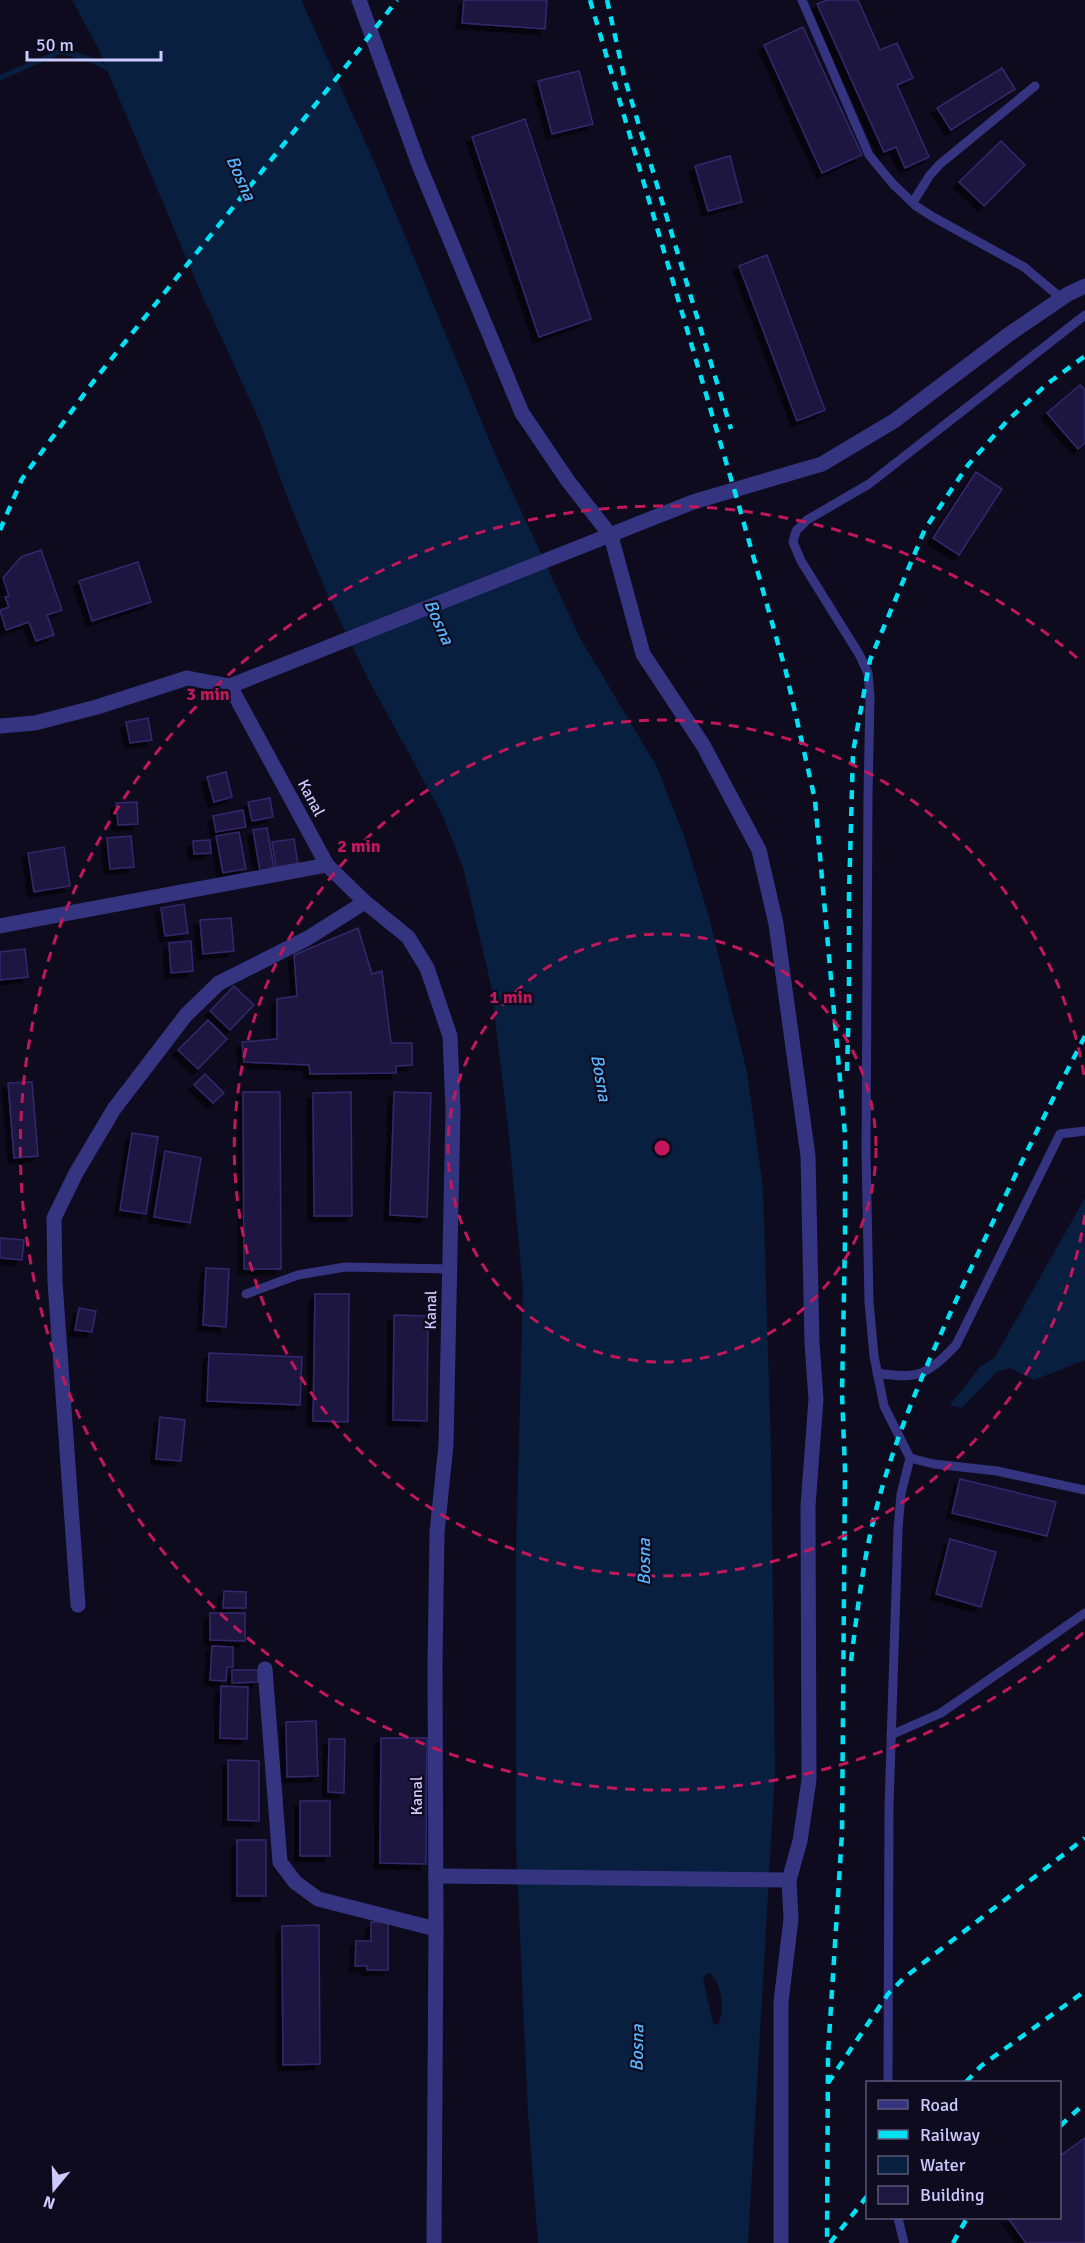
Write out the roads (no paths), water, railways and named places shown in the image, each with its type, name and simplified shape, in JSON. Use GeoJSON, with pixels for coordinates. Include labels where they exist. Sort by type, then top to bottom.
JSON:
{"type":"FeatureCollection","features":[{"type":"Feature","properties":{"kind":"street"},"geometry":{"type":"LineString","coordinates":[[358,0],[419,165],[522,413],[568,481],[611,536],[643,654],[704,745],[759,850],[776,924],[807,1156],[812,1343],[816,1399],[808,1506],[808,1780],[800,1840],[784,1879],[791,1919],[781,2002],[781,2243]]}},
{"type":"Feature","properties":{"kind":"street"},"geometry":{"type":"LineString","coordinates":[[0,726],[36,723],[116,702],[187,678],[230,686],[693,502],[822,464],[894,421],[1008,335],[1061,298],[1085,285]]}},
{"type":"Feature","properties":{"kind":"street","name":"Kanal"},"geometry":{"type":"LineString","coordinates":[[230,686],[327,865],[365,902],[408,937],[427,968],[450,1036],[453,1110],[446,1445],[437,1532],[435,1664],[434,2243]]}},
{"type":"Feature","properties":{"kind":"street"},"geometry":{"type":"LineString","coordinates":[[0,926],[327,865]]}},
{"type":"Feature","properties":{"kind":"street"},"geometry":{"type":"LineString","coordinates":[[78,1605],[56,1282],[54,1218],[76,1173],[114,1109],[186,1015],[219,983],[308,938],[365,902]]}},
{"type":"Feature","properties":{"kind":"street"},"geometry":{"type":"LineString","coordinates":[[265,1669],[280,1862],[295,1882],[318,1899],[436,1929]]}},
{"type":"Feature","properties":{"kind":"street"},"geometry":{"type":"LineString","coordinates":[[436,1876],[784,1879]]}},
{"type":"Feature","properties":{"kind":"lane"},"geometry":{"type":"LineString","coordinates":[[802,0],[869,155],[893,184],[933,218],[1024,267],[1061,298]]}},
{"type":"Feature","properties":{"kind":"lane"},"geometry":{"type":"LineString","coordinates":[[913,202],[940,164],[1035,86]]}},
{"type":"Feature","properties":{"kind":"lane"},"geometry":{"type":"LineString","coordinates":[[888,2081],[891,1735],[898,1529],[901,1494],[910,1458],[884,1406],[874,1356],[869,1302],[866,1154],[867,807],[870,696],[868,673],[859,654],[801,561],[793,542],[796,531],[807,520],[869,484],[1085,315]]}},
{"type":"Feature","properties":{"kind":"lane"},"geometry":{"type":"LineString","coordinates":[[877,1373],[904,1377],[923,1373],[939,1362],[956,1345],[1060,1134],[1085,1131]]}},
{"type":"Feature","properties":{"kind":"lane"},"geometry":{"type":"LineString","coordinates":[[246,1294],[298,1275],[345,1267],[450,1269]]}},
{"type":"Feature","properties":{"kind":"lane"},"geometry":{"type":"LineString","coordinates":[[910,1458],[934,1464],[997,1471],[1085,1490]]}},
{"type":"Feature","properties":{"kind":"lane"},"geometry":{"type":"LineString","coordinates":[[891,1735],[941,1713],[1085,1613]]}},
{"type":"Feature","properties":{"kind":"lane"},"geometry":{"type":"LineString","coordinates":[[898,2219],[904,2243]]}},
{"type":"Feature","properties":{"kind":"water","name":"Bosna"},"geometry":{"type":"Polygon","coordinates":[[[72,0],[301,0],[376,166],[498,461],[580,638],[657,767],[684,836],[709,917],[747,1072],[763,1188],[771,1452],[775,1771],[748,2243],[538,2243],[528,2113],[516,1845],[516,1553],[523,1289],[509,1135],[491,985],[463,867],[442,814],[367,677],[326,591],[291,507],[260,422],[201,293],[97,46],[72,0]],[[708,1973],[703,1978],[713,2023],[717,2025],[722,2005],[717,1982],[708,1973]]]}},
{"type":"Feature","properties":{"kind":"water"},"geometry":{"type":"Polygon","coordinates":[[[1085,1198],[1085,1360],[1034,1380],[1010,1368],[997,1372],[962,1408],[950,1405],[980,1367],[995,1357],[1085,1198]]]}},
{"type":"Feature","properties":{"kind":"waterway"},"geometry":{"type":"LineString","coordinates":[[0,78],[61,51],[86,58],[112,70]]}},
{"type":"Feature","properties":{"kind":"railway"},"geometry":{"type":"LineString","coordinates":[[0,530],[22,479],[93,382],[397,0]]}},
{"type":"Feature","properties":{"kind":"railway"},"geometry":{"type":"LineString","coordinates":[[590,0],[786,672],[815,800],[845,1135],[842,1394],[845,1470],[842,1833],[828,2054],[827,2243]]}},
{"type":"Feature","properties":{"kind":"railway"},"geometry":{"type":"LineString","coordinates":[[607,0],[624,76],[731,429]]}},
{"type":"Feature","properties":{"kind":"railway"},"geometry":{"type":"LineString","coordinates":[[847,1071],[853,752],[870,660],[925,529],[968,465],[1007,421],[1047,384],[1085,356]]}},
{"type":"Feature","properties":{"kind":"railway"},"geometry":{"type":"LineString","coordinates":[[851,1661],[869,1539],[881,1491],[901,1429],[965,1281],[1085,1036]]}},
{"type":"Feature","properties":{"kind":"railway"},"geometry":{"type":"LineString","coordinates":[[828,2083],[888,1994],[905,1977],[1085,1838]]}},
{"type":"Feature","properties":{"kind":"railway"},"geometry":{"type":"LineString","coordinates":[[967,2081],[981,2066],[1085,1991]]}},
{"type":"Feature","properties":{"kind":"railway"},"geometry":{"type":"LineString","coordinates":[[1061,2125],[1085,2103]]}},
{"type":"Feature","properties":{"kind":"railway"},"geometry":{"type":"LineString","coordinates":[[830,2243],[866,2198]]}},
{"type":"Feature","properties":{"kind":"railway"},"geometry":{"type":"LineString","coordinates":[[953,2243],[966,2219]]}}]}
